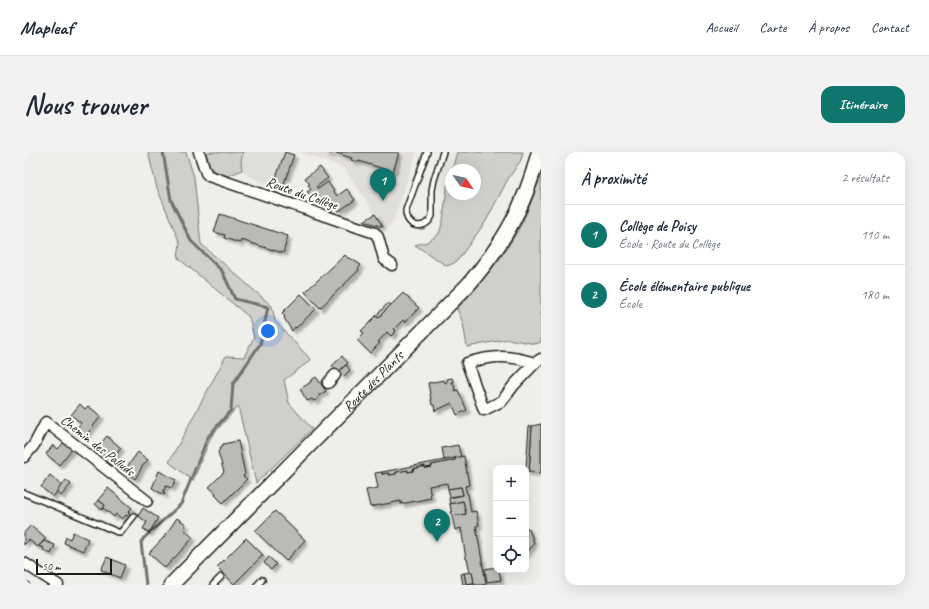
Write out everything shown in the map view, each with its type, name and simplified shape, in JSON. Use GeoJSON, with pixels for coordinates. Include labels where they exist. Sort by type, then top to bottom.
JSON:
{"type":"FeatureCollection","features":[{"type":"Feature","properties":{"kind":"main road","name":"Route des Plants"},"geometry":{"type":"LineString","coordinates":[[171,585],[468,285],[494,254],[518,214],[539,152]]}},
{"type":"Feature","properties":{"kind":"street","name":"Route du Collège"},"geometry":{"type":"LineString","coordinates":[[199,152],[206,173],[209,176],[375,233],[378,237],[384,259],[392,265]]}},
{"type":"Feature","properties":{"kind":"street"},"geometry":{"type":"LineString","coordinates":[[503,356],[538,361],[514,385],[502,401],[484,410],[466,363],[482,358],[503,356]]}},
{"type":"Feature","properties":{"kind":"street"},"geometry":{"type":"LineString","coordinates":[[328,383],[335,375]]}},
{"type":"Feature","properties":{"kind":"street","name":"Chemin des Palluds"},"geometry":{"type":"LineString","coordinates":[[24,457],[34,445],[46,422],[147,501]]}},
{"type":"Feature","properties":{"kind":"street"},"geometry":{"type":"LineString","coordinates":[[24,563],[58,585]]}},
{"type":"Feature","properties":{"kind":"lane"},"geometry":{"type":"LineString","coordinates":[[427,152],[406,210],[407,218],[415,226],[424,225],[432,216],[432,190],[443,152]]}},
{"type":"Feature","properties":{"kind":"lane"},"geometry":{"type":"LineString","coordinates":[[24,493],[120,533],[134,516]]}},
{"type":"Feature","properties":{"kind":"lane"},"geometry":{"type":"LineString","coordinates":[[213,585],[221,577]]}},
{"type":"Feature","properties":{"kind":"lane"},"geometry":{"type":"LineString","coordinates":[[257,585],[262,580]]}},
{"type":"Feature","properties":{"kind":"shaded area"},"geometry":{"type":"Polygon","coordinates":[[[148,152],[186,152],[194,177],[201,244],[272,306],[275,321],[311,360],[284,380],[289,403],[312,429],[256,483],[238,406],[211,437],[193,481],[169,462],[226,356],[244,357],[254,337],[249,317],[178,258],[180,243],[157,188],[148,152]]]}},
{"type":"Feature","properties":{"kind":"shaded area"},"geometry":{"type":"Polygon","coordinates":[[[206,152],[243,152],[241,161],[242,170],[226,177],[226,175],[216,172],[211,168],[206,152]]]}},
{"type":"Feature","properties":{"kind":"shaded area"},"geometry":{"type":"Polygon","coordinates":[[[243,152],[285,152],[273,186],[244,173],[241,166],[243,152]]]}},
{"type":"Feature","properties":{"kind":"shaded area"},"geometry":{"type":"Polygon","coordinates":[[[299,152],[417,152],[393,222],[386,228],[364,221],[375,214],[344,168],[299,152]]]}},
{"type":"Feature","properties":{"kind":"shaded area"},"geometry":{"type":"Polygon","coordinates":[[[457,152],[523,152],[521,160],[508,179],[486,221],[458,260],[447,266],[415,245],[427,242],[439,234],[443,221],[445,200],[481,200],[481,164],[454,164],[457,152]]]}},
{"type":"Feature","properties":{"kind":"shaded area"},"geometry":{"type":"Polygon","coordinates":[[[540,178],[541,342],[536,344],[508,339],[467,347],[463,323],[457,309],[489,272],[511,242],[530,206],[540,178]]]}},
{"type":"Feature","properties":{"kind":"building"},"geometry":{"type":"Polygon","coordinates":[[[285,152],[294,155],[282,189],[273,186],[285,152]]]}},
{"type":"Feature","properties":{"kind":"building"},"geometry":{"type":"Polygon","coordinates":[[[333,152],[399,152],[393,172],[359,161],[351,160],[352,158],[333,152]]]}},
{"type":"Feature","properties":{"kind":"building"},"geometry":{"type":"Polygon","coordinates":[[[320,167],[328,178],[316,187],[318,189],[328,182],[337,196],[347,189],[355,200],[339,211],[329,198],[320,205],[313,193],[310,195],[307,192],[311,189],[308,185],[310,184],[305,178],[320,167]]]}},
{"type":"Feature","properties":{"kind":"building"},"geometry":{"type":"Polygon","coordinates":[[[220,214],[288,236],[283,253],[241,240],[240,243],[224,238],[225,235],[214,232],[220,214]]]}},
{"type":"Feature","properties":{"kind":"building"},"geometry":{"type":"Polygon","coordinates":[[[375,214],[383,227],[364,221],[375,214]]]}},
{"type":"Feature","properties":{"kind":"building"},"geometry":{"type":"Polygon","coordinates":[[[345,255],[349,259],[350,258],[361,265],[358,269],[359,270],[320,308],[305,292],[345,255]]]}},
{"type":"Feature","properties":{"kind":"building"},"geometry":{"type":"Polygon","coordinates":[[[403,293],[419,308],[405,322],[403,320],[394,329],[396,331],[391,336],[387,332],[378,342],[380,343],[370,353],[357,340],[364,333],[361,331],[376,316],[378,318],[403,293]]]}},
{"type":"Feature","properties":{"kind":"building"},"geometry":{"type":"Polygon","coordinates":[[[301,294],[316,309],[292,331],[282,313],[301,294]]]}},
{"type":"Feature","properties":{"kind":"building"},"geometry":{"type":"Polygon","coordinates":[[[388,303],[391,305],[378,318],[376,316],[388,303]]]}},
{"type":"Feature","properties":{"kind":"building"},"geometry":{"type":"Polygon","coordinates":[[[342,356],[348,363],[338,372],[332,366],[342,356]]]}},
{"type":"Feature","properties":{"kind":"building"},"geometry":{"type":"Polygon","coordinates":[[[346,365],[350,370],[343,377],[338,372],[346,365]]]}},
{"type":"Feature","properties":{"kind":"building"},"geometry":{"type":"Polygon","coordinates":[[[316,377],[326,391],[318,396],[319,398],[314,401],[312,399],[307,401],[300,389],[316,377]]]}},
{"type":"Feature","properties":{"kind":"building"},"geometry":{"type":"Polygon","coordinates":[[[452,378],[454,382],[452,382],[452,384],[454,384],[455,391],[458,390],[467,410],[457,415],[452,403],[435,411],[434,405],[432,405],[428,383],[444,380],[445,383],[447,382],[447,379],[452,378]]]}},
{"type":"Feature","properties":{"kind":"building"},"geometry":{"type":"Polygon","coordinates":[[[80,404],[85,409],[88,406],[101,416],[84,438],[75,430],[81,423],[71,415],[80,404]]]}},
{"type":"Feature","properties":{"kind":"building"},"geometry":{"type":"Polygon","coordinates":[[[541,424],[541,473],[529,472],[532,426],[541,424]]]}},
{"type":"Feature","properties":{"kind":"building"},"geometry":{"type":"Polygon","coordinates":[[[529,426],[532,426],[529,472],[529,465],[526,465],[529,426]]]}},
{"type":"Feature","properties":{"kind":"building"},"geometry":{"type":"Polygon","coordinates":[[[107,436],[121,448],[115,456],[110,452],[106,457],[96,449],[107,436]]]}},
{"type":"Feature","properties":{"kind":"building"},"geometry":{"type":"Polygon","coordinates":[[[238,441],[245,474],[243,476],[247,479],[223,503],[215,495],[216,493],[209,487],[224,472],[218,452],[223,444],[238,441]]]}},
{"type":"Feature","properties":{"kind":"building"},"geometry":{"type":"Polygon","coordinates":[[[64,442],[72,449],[59,465],[46,454],[53,445],[58,449],[64,442]]]}},
{"type":"Feature","properties":{"kind":"building"},"geometry":{"type":"Polygon","coordinates":[[[458,445],[461,457],[444,460],[442,448],[458,445]]]}},
{"type":"Feature","properties":{"kind":"building"},"geometry":{"type":"Polygon","coordinates":[[[138,452],[148,460],[141,468],[135,479],[124,471],[138,452]]]}},
{"type":"Feature","properties":{"kind":"building"},"geometry":{"type":"Polygon","coordinates":[[[464,456],[469,485],[465,486],[471,512],[476,511],[479,525],[476,526],[486,584],[482,585],[474,585],[472,572],[470,572],[466,559],[461,528],[455,530],[452,516],[466,514],[463,501],[450,504],[449,498],[463,495],[461,487],[448,489],[447,483],[429,486],[431,498],[401,504],[401,501],[370,507],[366,490],[378,488],[375,473],[389,473],[389,475],[408,470],[408,472],[425,466],[425,468],[432,467],[431,465],[455,460],[455,458],[464,456]]]}},
{"type":"Feature","properties":{"kind":"building"},"geometry":{"type":"Polygon","coordinates":[[[455,458],[455,460],[431,465],[432,467],[425,468],[425,466],[413,469],[413,471],[408,472],[408,470],[396,472],[396,474],[389,475],[389,473],[382,474],[382,472],[455,458]]]}},
{"type":"Feature","properties":{"kind":"building"},"geometry":{"type":"Polygon","coordinates":[[[159,471],[176,480],[172,488],[166,486],[163,492],[165,493],[164,495],[152,488],[159,471]]]}},
{"type":"Feature","properties":{"kind":"building"},"geometry":{"type":"Polygon","coordinates":[[[50,475],[62,485],[53,497],[41,487],[50,475]]]}},
{"type":"Feature","properties":{"kind":"building"},"geometry":{"type":"Polygon","coordinates":[[[66,480],[71,484],[61,496],[56,492],[66,480]]]}},
{"type":"Feature","properties":{"kind":"building"},"geometry":{"type":"Polygon","coordinates":[[[461,487],[463,495],[450,497],[448,489],[461,487]]]}},
{"type":"Feature","properties":{"kind":"building"},"geometry":{"type":"Polygon","coordinates":[[[108,488],[132,508],[128,512],[130,513],[122,519],[116,514],[114,517],[103,508],[105,505],[98,500],[108,488]]]}},
{"type":"Feature","properties":{"kind":"building"},"geometry":{"type":"Polygon","coordinates":[[[98,500],[105,505],[102,510],[95,504],[98,500]]]}},
{"type":"Feature","properties":{"kind":"building"},"geometry":{"type":"Polygon","coordinates":[[[463,501],[466,514],[452,516],[450,504],[463,501]]]}},
{"type":"Feature","properties":{"kind":"building"},"geometry":{"type":"Polygon","coordinates":[[[143,508],[158,518],[149,533],[143,529],[147,522],[138,516],[143,508]]]}},
{"type":"Feature","properties":{"kind":"building"},"geometry":{"type":"Polygon","coordinates":[[[275,511],[305,540],[286,561],[255,531],[275,511]]]}},
{"type":"Feature","properties":{"kind":"building"},"geometry":{"type":"Polygon","coordinates":[[[177,518],[186,524],[184,529],[193,538],[165,568],[149,553],[164,537],[177,518]]]}},
{"type":"Feature","properties":{"kind":"building"},"geometry":{"type":"Polygon","coordinates":[[[31,525],[46,538],[38,547],[29,540],[24,545],[24,533],[31,525]]]}},
{"type":"Feature","properties":{"kind":"building"},"geometry":{"type":"Polygon","coordinates":[[[529,529],[534,543],[529,550],[529,529]]]}},
{"type":"Feature","properties":{"kind":"building"},"geometry":{"type":"Polygon","coordinates":[[[73,532],[88,539],[83,551],[64,543],[66,537],[70,539],[73,532]]]}},
{"type":"Feature","properties":{"kind":"building"},"geometry":{"type":"Polygon","coordinates":[[[246,538],[263,555],[234,584],[217,567],[246,538]]]}},
{"type":"Feature","properties":{"kind":"building"},"geometry":{"type":"Polygon","coordinates":[[[44,541],[55,545],[51,554],[39,546],[44,541]]]}},
{"type":"Feature","properties":{"kind":"building"},"geometry":{"type":"Polygon","coordinates":[[[107,557],[125,565],[120,578],[101,570],[107,557]]]}},
{"type":"Feature","properties":{"kind":"building"},"geometry":{"type":"Polygon","coordinates":[[[269,557],[276,564],[271,570],[264,563],[269,557]]]}},
{"type":"Feature","properties":{"kind":"building"},"geometry":{"type":"Polygon","coordinates":[[[493,568],[493,573],[500,573],[501,580],[487,582],[485,569],[493,568]]]}},
{"type":"Feature","properties":{"kind":"building"},"geometry":{"type":"Polygon","coordinates":[[[472,572],[474,583],[466,584],[464,573],[472,572]]]}},
{"type":"Feature","properties":{"kind":"building"},"geometry":{"type":"Polygon","coordinates":[[[464,573],[466,584],[474,583],[474,585],[463,585],[461,574],[464,573]]]}},
{"type":"Feature","properties":{"kind":"waterway"},"geometry":{"type":"LineString","coordinates":[[146,585],[141,542],[181,504],[208,437],[231,410],[233,384],[260,344],[268,307],[235,299],[222,271],[191,241],[171,200],[163,152]]}},
{"type":"Feature","properties":{"kind":"place","name":"Collège de Poisy"},"geometry":{"type":"Point","coordinates":[383,201]}},
{"type":"Feature","properties":{"kind":"place","name":"École élémentaire publique"},"geometry":{"type":"Point","coordinates":[437,542]}}]}
